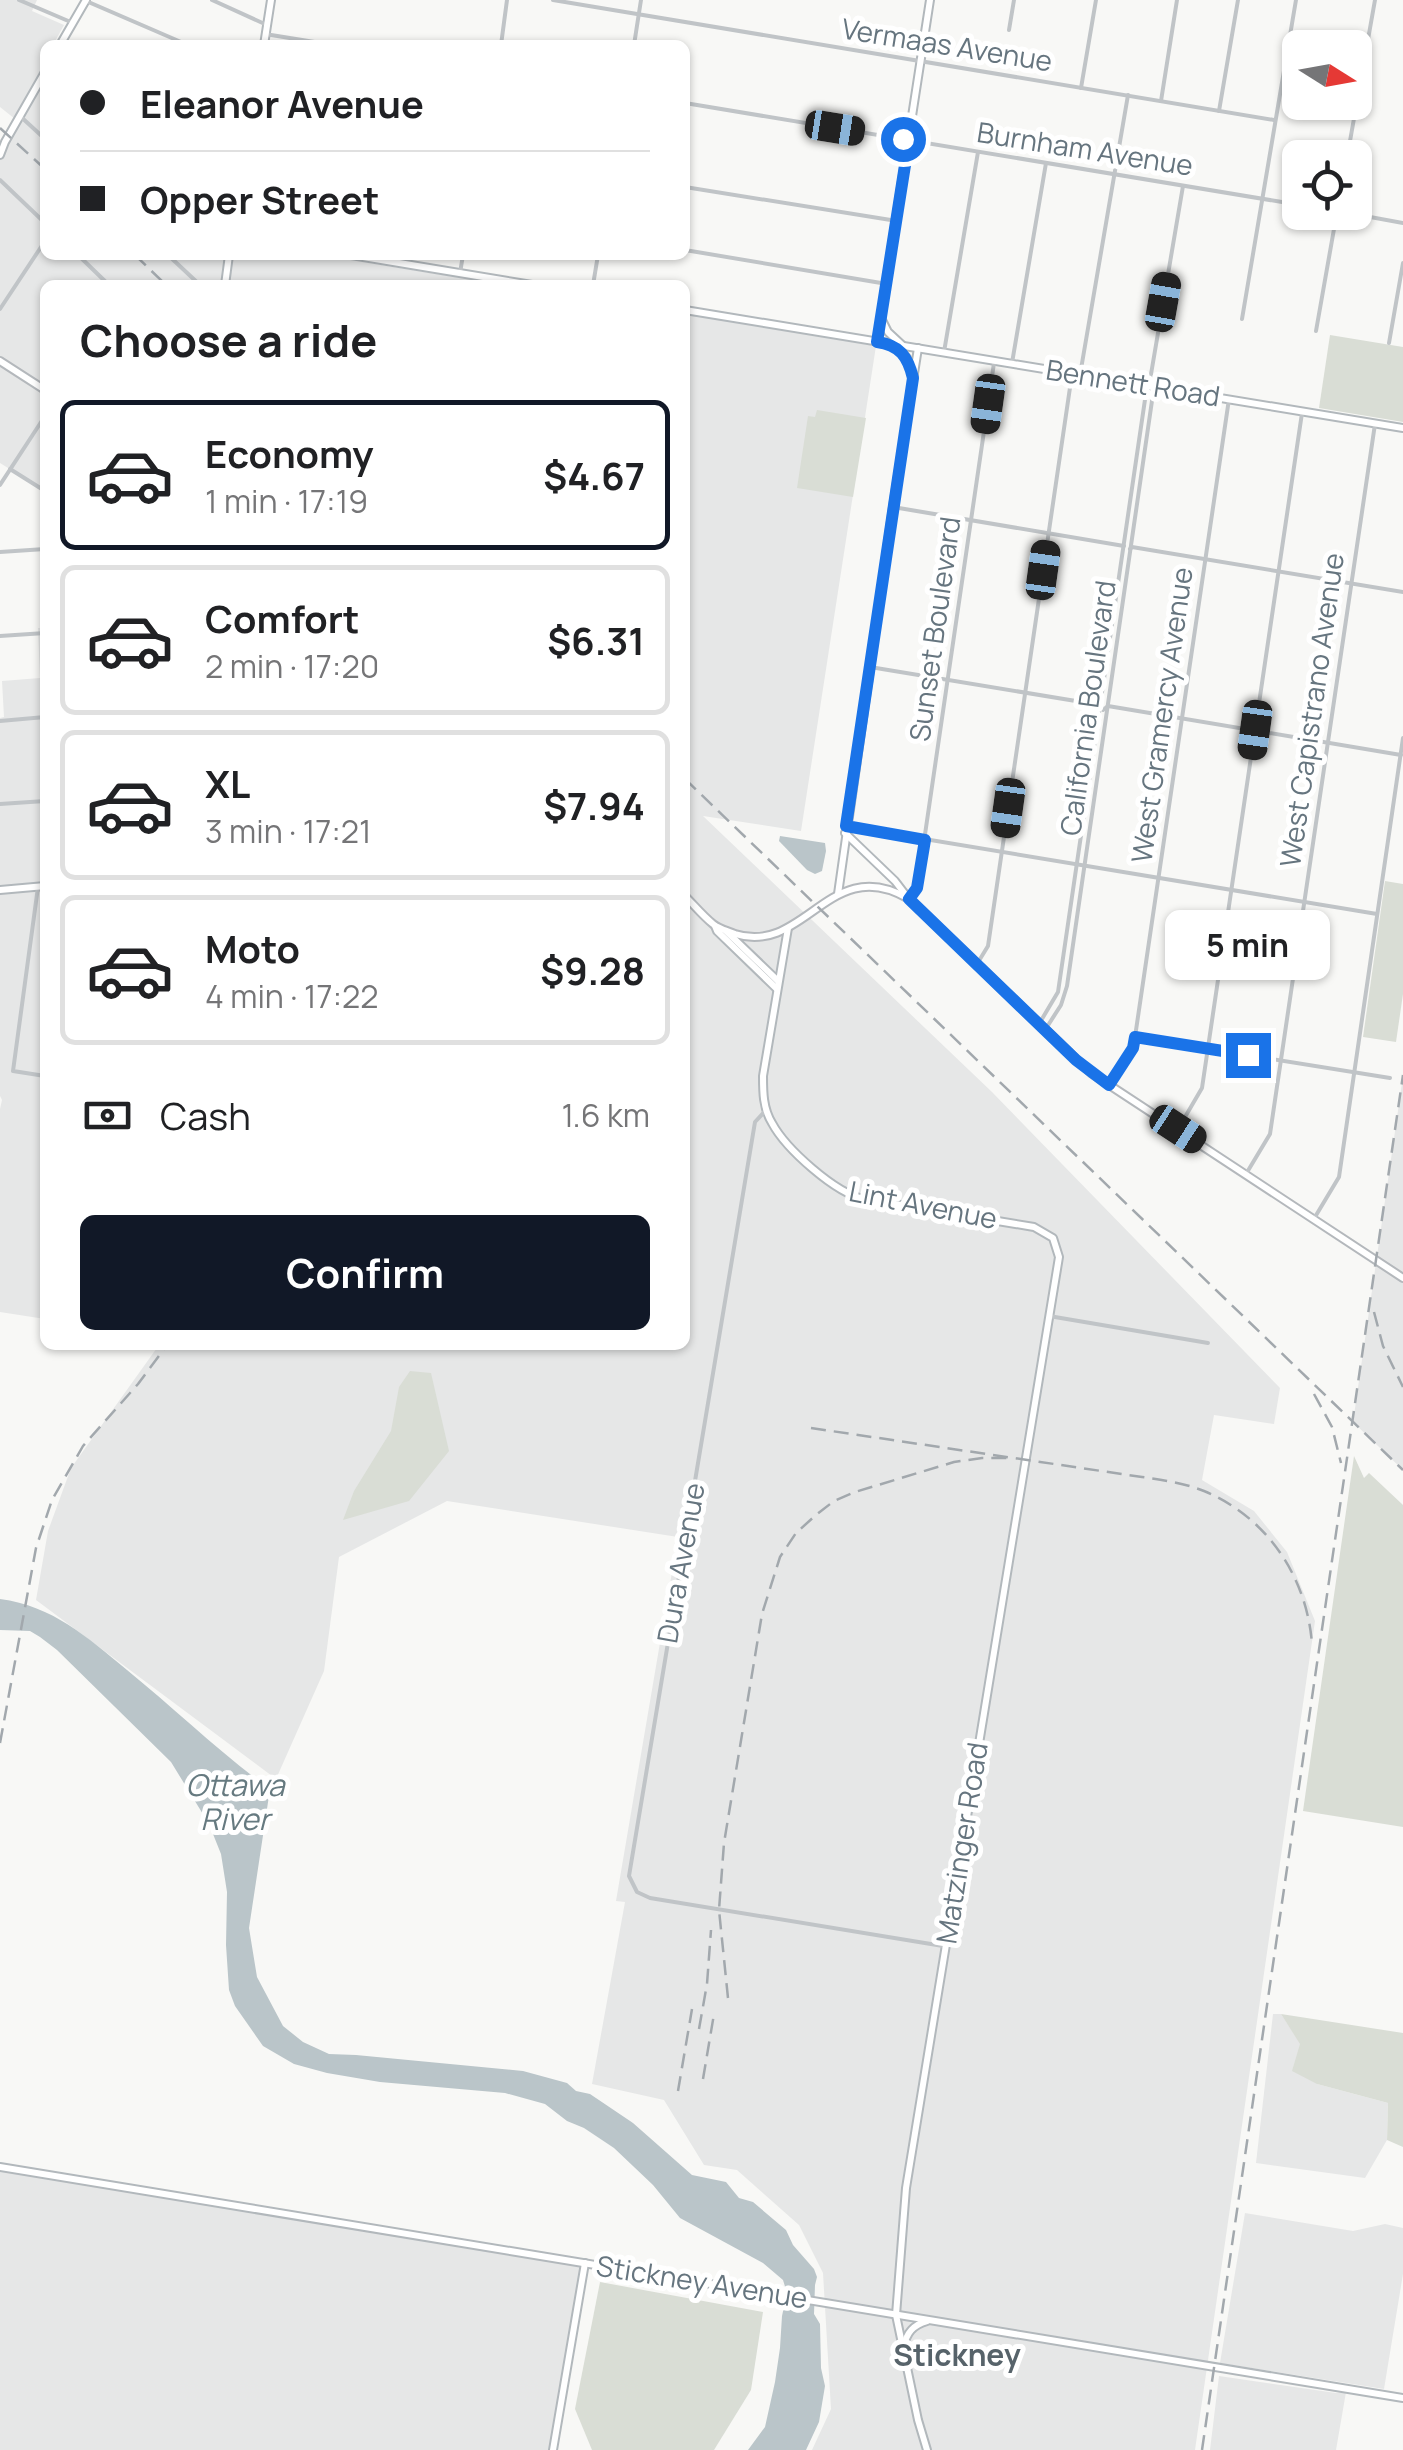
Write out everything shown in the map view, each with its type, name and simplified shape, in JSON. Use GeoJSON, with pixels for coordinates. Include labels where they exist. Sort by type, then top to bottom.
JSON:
{"type":"FeatureCollection","features":[{"type":"Feature","properties":{"kind":"street"},"geometry":{"type":"LineString","coordinates":[[19,0],[73,23]]}},
{"type":"Feature","properties":{"kind":"street"},"geometry":{"type":"LineString","coordinates":[[63,40],[86,0],[177,40]]}},
{"type":"Feature","properties":{"kind":"street"},"geometry":{"type":"LineString","coordinates":[[212,0],[266,29],[312,40]]}},
{"type":"Feature","properties":{"kind":"street"},"geometry":{"type":"LineString","coordinates":[[265,40],[271,0]]}},
{"type":"Feature","properties":{"kind":"street"},"geometry":{"type":"LineString","coordinates":[[502,40],[507,0]]}},
{"type":"Feature","properties":{"kind":"street","name":"Vermaas Avenue"},"geometry":{"type":"LineString","coordinates":[[553,0],[1274,120]]}},
{"type":"Feature","properties":{"kind":"street"},"geometry":{"type":"LineString","coordinates":[[635,40],[641,0]]}},
{"type":"Feature","properties":{"kind":"street"},"geometry":{"type":"LineString","coordinates":[[913,378],[905,356],[881,342],[881,316],[930,0]]}},
{"type":"Feature","properties":{"kind":"street"},"geometry":{"type":"LineString","coordinates":[[1009,30],[1014,0]]}},
{"type":"Feature","properties":{"kind":"street"},"geometry":{"type":"LineString","coordinates":[[1081,88],[1096,0]]}},
{"type":"Feature","properties":{"kind":"street"},"geometry":{"type":"LineString","coordinates":[[1161,101],[1177,0]]}},
{"type":"Feature","properties":{"kind":"street"},"geometry":{"type":"LineString","coordinates":[[1219,110],[1238,0]]}},
{"type":"Feature","properties":{"kind":"street"},"geometry":{"type":"LineString","coordinates":[[1242,318],[1296,0]]}},
{"type":"Feature","properties":{"kind":"street"},"geometry":{"type":"LineString","coordinates":[[1349,140],[1375,0]]}},
{"type":"Feature","properties":{"kind":"street"},"geometry":{"type":"LineString","coordinates":[[0,156],[2,144],[40,81]]}},
{"type":"Feature","properties":{"kind":"street"},"geometry":{"type":"LineString","coordinates":[[977,964],[988,946],[1048,533],[1128,96]]}},
{"type":"Feature","properties":{"kind":"street","name":"Burnham Avenue"},"geometry":{"type":"LineString","coordinates":[[690,104],[1282,203]]}},
{"type":"Feature","properties":{"kind":"street"},"geometry":{"type":"LineString","coordinates":[[20,116],[40,134]]}},
{"type":"Feature","properties":{"kind":"street"},"geometry":{"type":"LineString","coordinates":[[944,352],[978,152]]}},
{"type":"Feature","properties":{"kind":"street"},"geometry":{"type":"LineString","coordinates":[[1012,363],[1046,163]]}},
{"type":"Feature","properties":{"kind":"street"},"geometry":{"type":"LineString","coordinates":[[0,180],[40,218]]}},
{"type":"Feature","properties":{"kind":"street","name":"California Boulevard"},"geometry":{"type":"LineString","coordinates":[[1042,1027],[1056,998],[1064,954],[1136,468],[1183,186]]}},
{"type":"Feature","properties":{"kind":"street"},"geometry":{"type":"LineString","coordinates":[[690,188],[897,221]]}},
{"type":"Feature","properties":{"kind":"street"},"geometry":{"type":"LineString","coordinates":[[1372,217],[1403,222]]}},
{"type":"Feature","properties":{"kind":"street"},"geometry":{"type":"LineString","coordinates":[[1316,330],[1336,230]]}},
{"type":"Feature","properties":{"kind":"street"},"geometry":{"type":"LineString","coordinates":[[0,309],[40,248]]}},
{"type":"Feature","properties":{"kind":"street"},"geometry":{"type":"LineString","coordinates":[[690,251],[887,284]]}},
{"type":"Feature","properties":{"kind":"street"},"geometry":{"type":"LineString","coordinates":[[83,260],[105,280]]}},
{"type":"Feature","properties":{"kind":"street"},"geometry":{"type":"LineString","coordinates":[[173,260],[195,280]]}},
{"type":"Feature","properties":{"kind":"street"},"geometry":{"type":"LineString","coordinates":[[381,260],[502,280]]}},
{"type":"Feature","properties":{"kind":"street"},"geometry":{"type":"LineString","coordinates":[[460,273],[462,260]]}},
{"type":"Feature","properties":{"kind":"street"},"geometry":{"type":"LineString","coordinates":[[1389,343],[1403,264]]}},
{"type":"Feature","properties":{"kind":"street","name":"Bennett Road"},"geometry":{"type":"LineString","coordinates":[[690,311],[1403,428]]}},
{"type":"Feature","properties":{"kind":"street"},"geometry":{"type":"LineString","coordinates":[[881,316],[885,327],[903,346]]}},
{"type":"Feature","properties":{"kind":"street"},"geometry":{"type":"LineString","coordinates":[[838,894],[918,348]]}},
{"type":"Feature","properties":{"kind":"street"},"geometry":{"type":"LineString","coordinates":[[0,360],[40,386]]}},
{"type":"Feature","properties":{"kind":"street","name":"Sunset Boulevard"},"geometry":{"type":"LineString","coordinates":[[909,899],[917,888],[925,840],[994,360]]}},
{"type":"Feature","properties":{"kind":"street","name":"California Boulevard"},"geometry":{"type":"LineString","coordinates":[[1042,1027],[1064,1000],[1132,547],[1150,387]]}},
{"type":"Feature","properties":{"kind":"street","name":"West Gramercy Avenue"},"geometry":{"type":"LineString","coordinates":[[1109,1085],[1133,1048],[1135,1037],[1229,399]]}},
{"type":"Feature","properties":{"kind":"street"},"geometry":{"type":"LineString","coordinates":[[1178,1129],[1200,1094],[1209,1049],[1302,412]]}},
{"type":"Feature","properties":{"kind":"street"},"geometry":{"type":"LineString","coordinates":[[0,485],[40,424]]}},
{"type":"Feature","properties":{"kind":"street","name":"West Capistrano Avenue"},"geometry":{"type":"LineString","coordinates":[[1246,1174],[1269,1138],[1375,424]]}},
{"type":"Feature","properties":{"kind":"street"},"geometry":{"type":"LineString","coordinates":[[1136,468],[1143,468]]}},
{"type":"Feature","properties":{"kind":"street"},"geometry":{"type":"LineString","coordinates":[[10,469],[40,488]]}},
{"type":"Feature","properties":{"kind":"street"},"geometry":{"type":"LineString","coordinates":[[892,508],[1124,546],[1126,550],[1132,547],[1403,592]]}},
{"type":"Feature","properties":{"kind":"street"},"geometry":{"type":"LineString","coordinates":[[0,552],[40,549]]}},
{"type":"Feature","properties":{"kind":"street"},"geometry":{"type":"LineString","coordinates":[[1112,625],[1120,626]]}},
{"type":"Feature","properties":{"kind":"street"},"geometry":{"type":"LineString","coordinates":[[0,636],[40,633]]}},
{"type":"Feature","properties":{"kind":"street"},"geometry":{"type":"LineString","coordinates":[[870,666],[1100,705],[1102,710],[1108,706],[1400,754]]}},
{"type":"Feature","properties":{"kind":"street"},"geometry":{"type":"LineString","coordinates":[[0,720],[40,717]]}},
{"type":"Feature","properties":{"kind":"street"},"geometry":{"type":"LineString","coordinates":[[1314,1219],[1339,1177],[1403,738]]}},
{"type":"Feature","properties":{"kind":"street"},"geometry":{"type":"LineString","coordinates":[[1089,785],[1096,786]]}},
{"type":"Feature","properties":{"kind":"street"},"geometry":{"type":"LineString","coordinates":[[0,804],[40,801]]}},
{"type":"Feature","properties":{"kind":"street"},"geometry":{"type":"LineString","coordinates":[[846,830],[1377,914]]}},
{"type":"Feature","properties":{"kind":"street"},"geometry":{"type":"LineString","coordinates":[[846,830],[909,899],[1085,1068],[1403,1278]]}},
{"type":"Feature","properties":{"kind":"street"},"geometry":{"type":"LineString","coordinates":[[0,890],[40,887]]}},
{"type":"Feature","properties":{"kind":"street"},"geometry":{"type":"LineString","coordinates":[[690,901],[716,926],[751,937],[788,928],[838,894],[858,888],[872,887],[909,899]]}},
{"type":"Feature","properties":{"kind":"street"},"geometry":{"type":"LineString","coordinates":[[40,893],[12,1072],[40,1075]]}},
{"type":"Feature","properties":{"kind":"street"},"geometry":{"type":"LineString","coordinates":[[716,926],[778,986]]}},
{"type":"Feature","properties":{"kind":"street","name":"Dura Avenue"},"geometry":{"type":"LineString","coordinates":[[788,928],[763,1076],[766,1110],[756,1122],[754,1133],[629,1876],[637,1892],[650,1898],[944,1946]]}},
{"type":"Feature","properties":{"kind":"street"},"geometry":{"type":"LineString","coordinates":[[726,930],[778,986]]}},
{"type":"Feature","properties":{"kind":"street"},"geometry":{"type":"LineString","coordinates":[[1064,954],[1071,955]]}},
{"type":"Feature","properties":{"kind":"street"},"geometry":{"type":"LineString","coordinates":[[1135,1037],[1390,1078]]}},
{"type":"Feature","properties":{"kind":"street","name":"Lint Avenue"},"geometry":{"type":"LineString","coordinates":[[766,1110],[784,1139],[830,1184],[848,1194],[1027,1225],[1042,1229],[1052,1238]]}},
{"type":"Feature","properties":{"kind":"street","name":"Matzinger Road"},"geometry":{"type":"LineString","coordinates":[[927,2450],[896,2315],[906,2188],[1050,1316],[1059,1257],[1052,1238]]}},
{"type":"Feature","properties":{"kind":"street"},"geometry":{"type":"LineString","coordinates":[[1050,1316],[1208,1342]]}},
{"type":"Feature","properties":{"kind":"street","name":"Stickney Avenue"},"geometry":{"type":"LineString","coordinates":[[0,2168],[1403,2398]]}},
{"type":"Feature","properties":{"kind":"street"},"geometry":{"type":"LineString","coordinates":[[553,2450],[585,2263]]}},
{"type":"Feature","properties":{"kind":"street"},"geometry":{"type":"LineString","coordinates":[[904,2353],[909,2331],[928,2320]]}},
{"type":"Feature","properties":{"kind":"shaded area"},"geometry":{"type":"Polygon","coordinates":[[[0,0],[37,0],[32,11],[64,25],[56,40],[40,40],[40,260],[351,260],[473,280],[40,280],[40,488],[0,463],[0,155],[20,123],[0,107],[0,0]]]}},
{"type":"Feature","properties":{"kind":"shaded area"},"geometry":{"type":"Polygon","coordinates":[[[690,315],[876,346],[801,831],[703,816],[992,1092],[1280,1388],[1274,1424],[1214,1415],[1202,1480],[1254,1511],[1287,1552],[1315,1621],[1195,2450],[812,2450],[831,2409],[823,2273],[799,2225],[737,2170],[704,2165],[664,2100],[592,2084],[625,1902],[616,1901],[678,1537],[447,1501],[339,1557],[324,1671],[276,1779],[36,1600],[48,1531],[71,1468],[155,1350],[690,1350],[690,315]]]}},
{"type":"Feature","properties":{"kind":"shaded area"},"geometry":{"type":"Polygon","coordinates":[[[1330,335],[1403,347],[1403,422],[1319,408],[1330,335]]]}},
{"type":"Feature","properties":{"kind":"shaded area"},"geometry":{"type":"Polygon","coordinates":[[[817,410],[866,418],[853,497],[797,488],[808,416],[815,417],[817,410]]]}},
{"type":"Feature","properties":{"kind":"shaded area"},"geometry":{"type":"Polygon","coordinates":[[[40,678],[40,1318],[0,1312],[2,681],[40,678]]]}},
{"type":"Feature","properties":{"kind":"shaded area"},"geometry":{"type":"Polygon","coordinates":[[[1385,881],[1403,884],[1403,994],[1396,1042],[1363,1037],[1385,881]]]}},
{"type":"Feature","properties":{"kind":"shaded area"},"geometry":{"type":"Polygon","coordinates":[[[1403,1076],[1403,1470],[1353,1422],[1403,1076]]]}},
{"type":"Feature","properties":{"kind":"shaded area"},"geometry":{"type":"Polygon","coordinates":[[[410,1371],[431,1373],[449,1451],[409,1501],[343,1520],[354,1491],[391,1431],[399,1387],[410,1371]]]}},
{"type":"Feature","properties":{"kind":"shaded area"},"geometry":{"type":"Polygon","coordinates":[[[1354,1456],[1364,1478],[1369,1473],[1403,1505],[1403,1827],[1303,1811],[1354,1456]]]}},
{"type":"Feature","properties":{"kind":"shaded area"},"geometry":{"type":"Polygon","coordinates":[[[1273,2014],[1281,2014],[1301,2044],[1317,2084],[1388,2103],[1387,2140],[1365,2178],[1256,2163],[1273,2014]]]}},
{"type":"Feature","properties":{"kind":"shaded area"},"geometry":{"type":"Polygon","coordinates":[[[1281,2014],[1403,2033],[1403,2147],[1387,2140],[1388,2103],[1317,2084],[1292,2071],[1300,2044],[1281,2014]]]}},
{"type":"Feature","properties":{"kind":"shaded area"},"geometry":{"type":"Polygon","coordinates":[[[0,2170],[585,2263],[553,2450],[0,2450],[0,2170]]]}},
{"type":"Feature","properties":{"kind":"shaded area"},"geometry":{"type":"Polygon","coordinates":[[[1245,2213],[1353,2231],[1385,2224],[1403,2228],[1403,2274],[1384,2389],[1220,2363],[1245,2213]]]}},
{"type":"Feature","properties":{"kind":"shaded area"},"geometry":{"type":"Polygon","coordinates":[[[600,2282],[763,2312],[751,2390],[714,2450],[592,2450],[575,2409],[600,2282]]]}},
{"type":"Feature","properties":{"kind":"shaded area"},"geometry":{"type":"Polygon","coordinates":[[[1219,2376],[1346,2392],[1336,2450],[1210,2450],[1219,2376]]]}},
{"type":"Feature","properties":{"kind":"water"},"geometry":{"type":"Polygon","coordinates":[[[780,836],[825,843],[822,871],[815,874],[807,870],[779,841],[780,836]]]}},
{"type":"Feature","properties":{"kind":"water","name":"Ottawa River"},"geometry":{"type":"Polygon","coordinates":[[[0,1599],[37,1608],[83,1635],[270,1789],[249,1928],[257,1977],[283,2026],[303,2042],[329,2054],[523,2071],[567,2083],[633,2123],[692,2175],[726,2182],[739,2198],[753,2202],[786,2230],[817,2277],[814,2314],[820,2324],[825,2386],[819,2422],[806,2450],[748,2450],[765,2427],[775,2382],[787,2293],[783,2280],[763,2263],[680,2218],[614,2148],[545,2104],[505,2093],[380,2082],[327,2073],[294,2064],[263,2046],[235,2006],[229,1990],[227,1892],[221,1854],[209,1824],[171,1762],[57,1650],[30,1631],[0,1630],[0,1599]]]}},
{"type":"Feature","properties":{"kind":"railway"},"geometry":{"type":"LineString","coordinates":[[0,128],[40,164]]}},
{"type":"Feature","properties":{"kind":"railway"},"geometry":{"type":"LineString","coordinates":[[140,260],[161,280]]}},
{"type":"Feature","properties":{"kind":"railway"},"geometry":{"type":"LineString","coordinates":[[690,784],[1403,1470]]}},
{"type":"Feature","properties":{"kind":"railway"},"geometry":{"type":"LineString","coordinates":[[1202,2450],[1403,1075]]}},
{"type":"Feature","properties":{"kind":"railway"},"geometry":{"type":"LineString","coordinates":[[1374,1312],[1383,1346],[1403,1387]]}},
{"type":"Feature","properties":{"kind":"railway"},"geometry":{"type":"LineString","coordinates":[[0,1743],[36,1548],[52,1500],[83,1446],[163,1350]]}},
{"type":"Feature","properties":{"kind":"railway"},"geometry":{"type":"LineString","coordinates":[[1314,1394],[1332,1427],[1341,1463]]}},
{"type":"Feature","properties":{"kind":"railway"},"geometry":{"type":"LineString","coordinates":[[811,1428],[1158,1479],[1204,1491],[1247,1516],[1280,1552],[1302,1595],[1312,1644]]}},
{"type":"Feature","properties":{"kind":"railway"},"geometry":{"type":"LineString","coordinates":[[728,1998],[719,1910],[724,1843],[762,1614],[780,1557],[796,1533],[816,1515],[855,1492],[954,1462],[1014,1458]]}},
{"type":"Feature","properties":{"kind":"railway"},"geometry":{"type":"LineString","coordinates":[[699,2029],[711,1930]]}},
{"type":"Feature","properties":{"kind":"railway"},"geometry":{"type":"LineString","coordinates":[[678,2091],[692,2009]]}},
{"type":"Feature","properties":{"kind":"railway"},"geometry":{"type":"LineString","coordinates":[[703,2079],[714,2014]]}},
{"type":"Feature","properties":{"kind":"district","name":"Stickney"},"geometry":{"type":"Point","coordinates":[957,2356]}},
{"type":"Feature","properties":{"kind":"route"},"geometry":{"type":"LineString","coordinates":[[903,139],[909,140],[877,342],[893,346],[903,354],[913,378],[846,826],[925,840],[917,888],[909,899],[1076,1060],[1109,1085],[1133,1048],[1135,1037],[1248,1055]]}}]}
